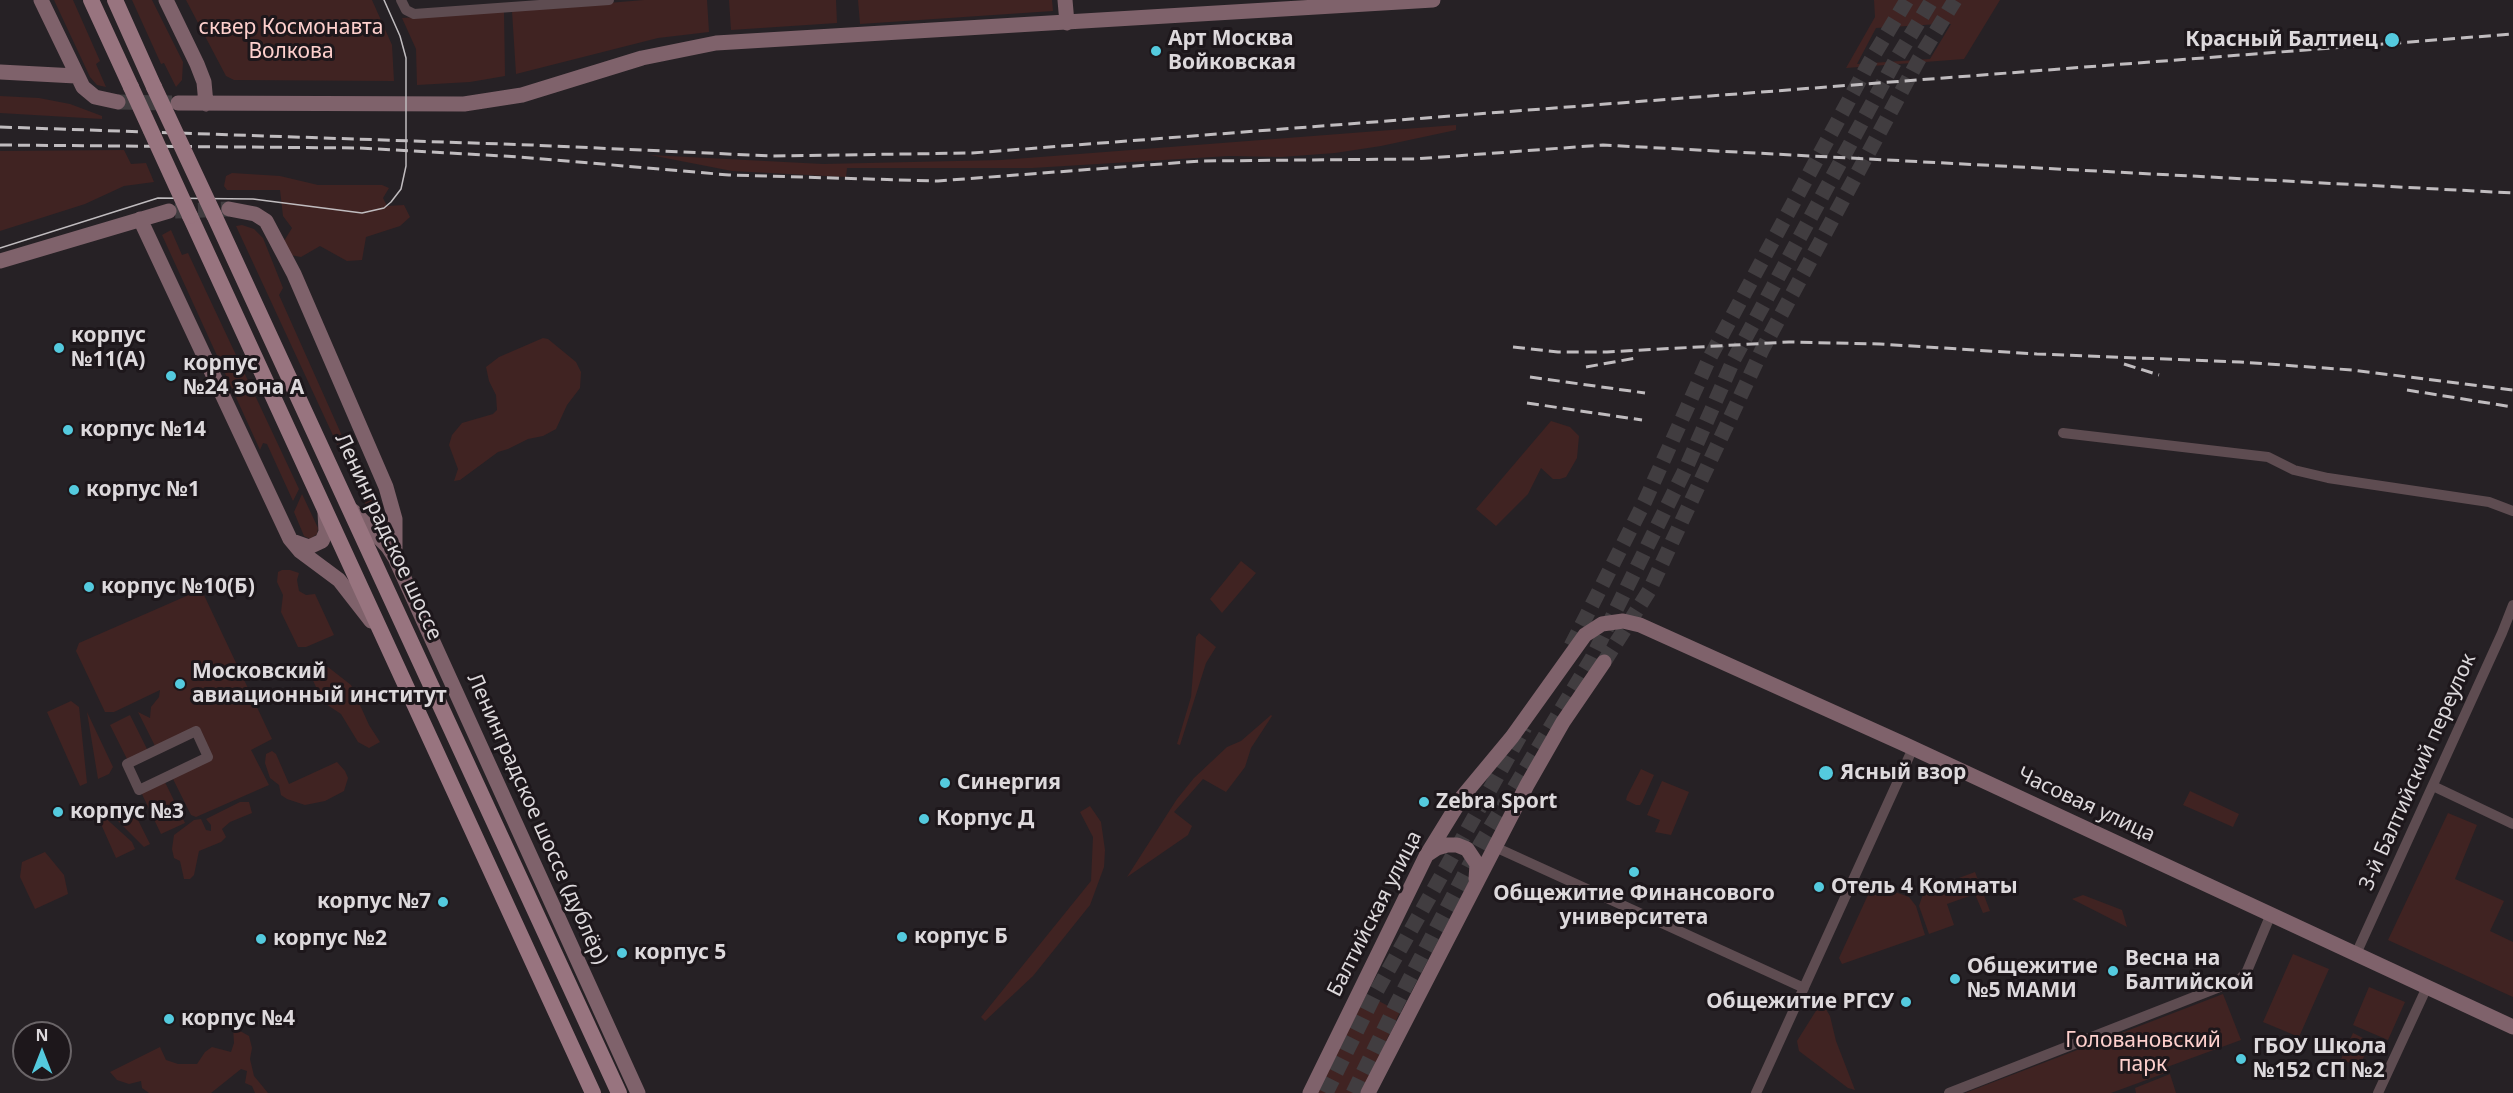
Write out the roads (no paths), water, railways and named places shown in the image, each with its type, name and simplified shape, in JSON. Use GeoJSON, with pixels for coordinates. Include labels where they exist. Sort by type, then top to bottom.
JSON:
{"type":"FeatureCollection","features":[{"type":"Feature","properties":{"kind":"main road"},"geometry":{"type":"LineString","coordinates":[[91,0],[593,1093]]}},
{"type":"Feature","properties":{"kind":"main road","name":"Ленинградское шоссе"},"geometry":{"type":"LineString","coordinates":[[115,0],[154,87],[221,212],[355,514],[618,1092]]}},
{"type":"Feature","properties":{"kind":"street"},"geometry":{"type":"LineString","coordinates":[[41,0],[83,87],[95,97],[118,102]]}},
{"type":"Feature","properties":{"kind":"street"},"geometry":{"type":"LineString","coordinates":[[166,0],[204,82],[206,104]]}},
{"type":"Feature","properties":{"kind":"street"},"geometry":{"type":"LineString","coordinates":[[401,0],[406,10],[414,14],[609,0]]}},
{"type":"Feature","properties":{"kind":"street"},"geometry":{"type":"LineString","coordinates":[[1065,0],[1067,23]]}},
{"type":"Feature","properties":{"kind":"street"},"geometry":{"type":"LineString","coordinates":[[178,103],[464,104],[522,95],[642,58],[716,43],[1433,0]]}},
{"type":"Feature","properties":{"kind":"street"},"geometry":{"type":"LineString","coordinates":[[0,72],[76,76]]}},
{"type":"Feature","properties":{"kind":"street"},"geometry":{"type":"LineString","coordinates":[[0,261],[169,211]]}},
{"type":"Feature","properties":{"kind":"street"},"geometry":{"type":"LineString","coordinates":[[221,212],[255,214],[262,217],[270,226],[389,494],[395,519],[395,558]]}},
{"type":"Feature","properties":{"kind":"street"},"geometry":{"type":"LineString","coordinates":[[140,219],[290,539],[300,550],[339,580],[390,648]]}},
{"type":"Feature","properties":{"kind":"street"},"geometry":{"type":"LineString","coordinates":[[2063,433],[2268,457],[2294,470],[2328,478],[2489,502],[2513,511]]}},
{"type":"Feature","properties":{"kind":"street"},"geometry":{"type":"LineString","coordinates":[[355,514],[374,522],[386,516],[390,507],[389,494]]}},
{"type":"Feature","properties":{"kind":"street"},"geometry":{"type":"LineString","coordinates":[[290,539],[309,547],[322,541],[326,532],[325,508]]}},
{"type":"Feature","properties":{"kind":"street","name":"Ленинградское шоссе (дублёр)"},"geometry":{"type":"LineString","coordinates":[[355,514],[395,558],[638,1093]]}},
{"type":"Feature","properties":{"kind":"street","name":"3-й Балтийский переулок"},"geometry":{"type":"LineString","coordinates":[[2356,954],[2513,605]]}},
{"type":"Feature","properties":{"kind":"street","name":"Балтийская улица"},"geometry":{"type":"LineString","coordinates":[[1310,1093],[1426,856],[1463,796],[1512,737],[1585,635],[1602,624],[1623,621],[1640,625]]}},
{"type":"Feature","properties":{"kind":"street","name":"Часовая улица"},"geometry":{"type":"LineString","coordinates":[[1640,625],[1913,748],[2513,1027]]}},
{"type":"Feature","properties":{"kind":"street"},"geometry":{"type":"LineString","coordinates":[[1370,1092],[1527,785],[1563,722],[1604,662]]}},
{"type":"Feature","properties":{"kind":"street"},"geometry":{"type":"LineString","coordinates":[[196,731],[208,757],[139,790],[126,764],[196,731]]}},
{"type":"Feature","properties":{"kind":"street"},"geometry":{"type":"LineString","coordinates":[[1756,1093],[1913,748]]}},
{"type":"Feature","properties":{"kind":"street"},"geometry":{"type":"LineString","coordinates":[[2433,786],[2513,824]]}},
{"type":"Feature","properties":{"kind":"street"},"geometry":{"type":"LineString","coordinates":[[1426,856],[1437,848],[1447,845],[1457,845],[1467,849],[1477,864],[1474,886]]}},
{"type":"Feature","properties":{"kind":"street"},"geometry":{"type":"LineString","coordinates":[[1495,847],[1804,988]]}},
{"type":"Feature","properties":{"kind":"street"},"geometry":{"type":"LineString","coordinates":[[1948,1093],[2240,979],[2247,971],[2271,914]]}},
{"type":"Feature","properties":{"kind":"street"},"geometry":{"type":"LineString","coordinates":[[2378,1093],[2427,987]]}},
{"type":"Feature","properties":{"kind":"tunnel"},"geometry":{"type":"LineString","coordinates":[[1571,646],[1645,501],[1709,359],[1869,63],[1907,0]]}},
{"type":"Feature","properties":{"kind":"tunnel"},"geometry":{"type":"LineString","coordinates":[[1353,1093],[1397,1003],[1481,843],[1592,658],[1686,468],[1734,359],[1895,61],[1932,0]]}},
{"type":"Feature","properties":{"kind":"tunnel"},"geometry":{"type":"LineString","coordinates":[[1604,662],[1649,591],[1762,350],[1919,59],[1955,0]]}},
{"type":"Feature","properties":{"kind":"tunnel"},"geometry":{"type":"LineString","coordinates":[[118,102],[172,103]]}},
{"type":"Feature","properties":{"kind":"tunnel"},"geometry":{"type":"LineString","coordinates":[[175,211],[229,209]]}},
{"type":"Feature","properties":{"kind":"tunnel"},"geometry":{"type":"LineString","coordinates":[[1326,1093],[1376,992],[1525,727]]}},
{"type":"Feature","properties":{"kind":"tram line"},"geometry":{"type":"LineString","coordinates":[[0,248],[158,198],[253,199],[362,213],[384,208],[401,189],[406,166],[406,58],[400,36],[384,0]]}},
{"type":"Feature","properties":{"kind":"railway"},"geometry":{"type":"LineString","coordinates":[[0,127],[531,145],[772,156],[972,153],[2513,34]]}},
{"type":"Feature","properties":{"kind":"railway"},"geometry":{"type":"LineString","coordinates":[[0,145],[358,148],[520,157],[729,175],[938,181],[1200,161],[1415,159],[1603,145],[2513,193]]}},
{"type":"Feature","properties":{"kind":"railway"},"geometry":{"type":"LineString","coordinates":[[1513,347],[1558,352],[1607,352],[1789,342],[1880,344],[2037,354],[2240,362],[2352,370],[2513,390]]}},
{"type":"Feature","properties":{"kind":"railway"},"geometry":{"type":"LineString","coordinates":[[1586,367],[1636,358]]}},
{"type":"Feature","properties":{"kind":"railway"},"geometry":{"type":"LineString","coordinates":[[2124,364],[2159,375]]}},
{"type":"Feature","properties":{"kind":"railway"},"geometry":{"type":"LineString","coordinates":[[1530,377],[1645,393]]}},
{"type":"Feature","properties":{"kind":"railway"},"geometry":{"type":"LineString","coordinates":[[2407,390],[2513,407]]}},
{"type":"Feature","properties":{"kind":"railway"},"geometry":{"type":"LineString","coordinates":[[1527,403],[1642,420]]}},
{"type":"Feature","properties":{"kind":"place","name":"Красный Балтиец"},"geometry":{"type":"Point","coordinates":[2392,40]}},
{"type":"Feature","properties":{"kind":"place","name":"Арт Москва Войковская"},"geometry":{"type":"Point","coordinates":[1156,51]}},
{"type":"Feature","properties":{"kind":"place","name":"корпус №11(А)"},"geometry":{"type":"Point","coordinates":[59,348]}},
{"type":"Feature","properties":{"kind":"place","name":"корпус №24 зона А"},"geometry":{"type":"Point","coordinates":[171,376]}},
{"type":"Feature","properties":{"kind":"place","name":"корпус №14"},"geometry":{"type":"Point","coordinates":[68,430]}},
{"type":"Feature","properties":{"kind":"place","name":"корпус №1"},"geometry":{"type":"Point","coordinates":[74,490]}},
{"type":"Feature","properties":{"kind":"place","name":"корпус №10(Б)"},"geometry":{"type":"Point","coordinates":[89,587]}},
{"type":"Feature","properties":{"kind":"place","name":"Московский авиационный институт"},"geometry":{"type":"Point","coordinates":[180,684]}},
{"type":"Feature","properties":{"kind":"place","name":"Ясный взор"},"geometry":{"type":"Point","coordinates":[1826,773]}},
{"type":"Feature","properties":{"kind":"place","name":"Синергия"},"geometry":{"type":"Point","coordinates":[945,783]}},
{"type":"Feature","properties":{"kind":"place","name":"Zebra Sport"},"geometry":{"type":"Point","coordinates":[1424,802]}},
{"type":"Feature","properties":{"kind":"place","name":"корпус №3"},"geometry":{"type":"Point","coordinates":[58,812]}},
{"type":"Feature","properties":{"kind":"place","name":"Корпус Д"},"geometry":{"type":"Point","coordinates":[924,819]}},
{"type":"Feature","properties":{"kind":"place","name":"Общежитие Финансового университета"},"geometry":{"type":"Point","coordinates":[1634,872]}},
{"type":"Feature","properties":{"kind":"place","name":"Отель 4 Комнаты"},"geometry":{"type":"Point","coordinates":[1819,887]}},
{"type":"Feature","properties":{"kind":"place","name":"корпус №7"},"geometry":{"type":"Point","coordinates":[443,902]}},
{"type":"Feature","properties":{"kind":"place","name":"корпус Б"},"geometry":{"type":"Point","coordinates":[902,937]}},
{"type":"Feature","properties":{"kind":"place","name":"корпус №2"},"geometry":{"type":"Point","coordinates":[261,939]}},
{"type":"Feature","properties":{"kind":"place","name":"корпус 5"},"geometry":{"type":"Point","coordinates":[622,953]}},
{"type":"Feature","properties":{"kind":"place","name":"Весна на Балтийской"},"geometry":{"type":"Point","coordinates":[2113,971]}},
{"type":"Feature","properties":{"kind":"place","name":"Общежитие №5 МАМИ"},"geometry":{"type":"Point","coordinates":[1955,979]}},
{"type":"Feature","properties":{"kind":"place","name":"Общежитие РГСУ"},"geometry":{"type":"Point","coordinates":[1906,1002]}},
{"type":"Feature","properties":{"kind":"place","name":"корпус №4"},"geometry":{"type":"Point","coordinates":[169,1019]}},
{"type":"Feature","properties":{"kind":"place","name":"ГБОУ Школа №152 СП №2"},"geometry":{"type":"Point","coordinates":[2241,1059]}},
{"type":"Feature","properties":{"kind":"park label","name":"сквер Космонавта Волкова"},"geometry":{"type":"Point","coordinates":[291,40]}},
{"type":"Feature","properties":{"kind":"park label","name":"Головановский парк"},"geometry":{"type":"Point","coordinates":[2143,1053]}}]}
